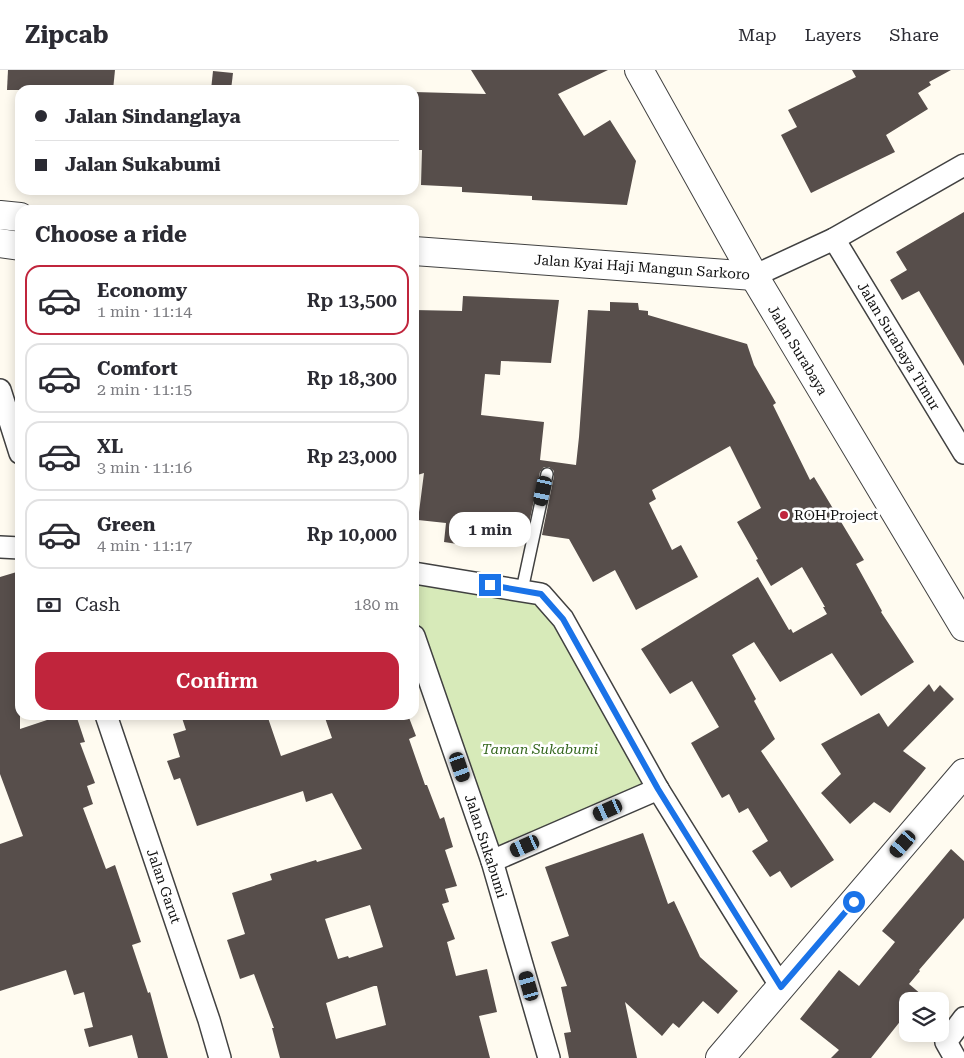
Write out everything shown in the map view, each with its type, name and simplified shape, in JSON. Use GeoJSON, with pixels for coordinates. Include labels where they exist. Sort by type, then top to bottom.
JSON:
{"type":"FeatureCollection","features":[{"type":"Feature","properties":{"kind":"street","name":"Jalan Surabaya"},"geometry":{"type":"LineString","coordinates":[[640,70],[754,276],[964,627]]}},
{"type":"Feature","properties":{"kind":"street","name":"Jalan Kyai Haji Mangun Sarkoro"},"geometry":{"type":"LineString","coordinates":[[419,251],[754,276],[834,239],[964,165]]}},
{"type":"Feature","properties":{"kind":"street"},"geometry":{"type":"LineString","coordinates":[[0,215],[15,216]]}},
{"type":"Feature","properties":{"kind":"street","name":"Jalan Surabaya Timur"},"geometry":{"type":"LineString","coordinates":[[834,239],[958,429],[964,452]]}},
{"type":"Feature","properties":{"kind":"street"},"geometry":{"type":"LineString","coordinates":[[0,243],[15,245]]}},
{"type":"Feature","properties":{"kind":"street"},"geometry":{"type":"LineString","coordinates":[[0,390],[15,437]]}},
{"type":"Feature","properties":{"kind":"street"},"geometry":{"type":"LineString","coordinates":[[0,546],[15,548]]}},
{"type":"Feature","properties":{"kind":"street"},"geometry":{"type":"LineString","coordinates":[[419,574],[541,594],[563,619],[658,789],[781,987]]}},
{"type":"Feature","properties":{"kind":"street","name":"Jalan Sukabumi"},"geometry":{"type":"LineString","coordinates":[[419,650],[492,861],[549,1058]]}},
{"type":"Feature","properties":{"kind":"street","name":"Jalan Garut"},"geometry":{"type":"LineString","coordinates":[[108,720],[209,1020],[220,1058]]}},
{"type":"Feature","properties":{"kind":"street"},"geometry":{"type":"LineString","coordinates":[[720,1058],[964,773]]}},
{"type":"Feature","properties":{"kind":"street"},"geometry":{"type":"LineString","coordinates":[[492,861],[658,789]]}},
{"type":"Feature","properties":{"kind":"street"},"geometry":{"type":"LineString","coordinates":[[955,1058],[946,1042],[964,1018]]}},
{"type":"Feature","properties":{"kind":"lane"},"geometry":{"type":"LineString","coordinates":[[522,590],[547,474]]}},
{"type":"Feature","properties":{"kind":"green space","name":"Taman Sukabumi"},"geometry":{"type":"Polygon","coordinates":[[[419,582],[517,594],[550,612],[649,786],[495,851],[419,630],[419,582]]]}},
{"type":"Feature","properties":{"kind":"building"},"geometry":{"type":"Polygon","coordinates":[[[8,70],[115,70],[114,85],[15,85],[15,90],[7,90],[8,70]]]}},
{"type":"Feature","properties":{"kind":"building"},"geometry":{"type":"Polygon","coordinates":[[[471,70],[608,70],[558,94],[584,136],[610,120],[636,161],[627,205],[532,200],[532,196],[462,192],[462,187],[421,185],[422,150],[419,150],[419,92],[486,94],[471,70]]]}},
{"type":"Feature","properties":{"kind":"building"},"geometry":{"type":"Polygon","coordinates":[[[852,70],[951,70],[929,82],[931,85],[918,93],[928,109],[886,135],[895,152],[811,193],[781,135],[797,127],[788,110],[856,77],[852,70]]]}},
{"type":"Feature","properties":{"kind":"building"},"geometry":{"type":"Polygon","coordinates":[[[213,71],[233,73],[232,85],[212,85],[213,71]]]}},
{"type":"Feature","properties":{"kind":"building"},"geometry":{"type":"Polygon","coordinates":[[[964,212],[964,366],[919,291],[902,300],[890,280],[907,270],[896,252],[964,212]]]}},
{"type":"Feature","properties":{"kind":"building"},"geometry":{"type":"Polygon","coordinates":[[[463,296],[559,300],[551,363],[501,361],[500,375],[485,374],[481,415],[544,422],[540,460],[576,465],[588,310],[610,311],[610,302],[638,303],[639,310],[648,311],[648,315],[747,344],[754,365],[776,403],[773,405],[810,480],[814,477],[864,560],[856,564],[881,612],[914,662],[861,696],[832,653],[780,682],[754,642],[732,655],[775,739],[761,751],[834,860],[791,888],[780,871],[770,877],[752,851],[768,841],[748,808],[739,813],[729,794],[722,798],[691,743],[719,727],[692,681],[670,694],[641,649],[758,577],[789,630],[791,629],[793,633],[827,614],[823,607],[825,607],[802,567],[771,586],[737,522],[761,508],[730,446],[652,490],[656,499],[649,503],[672,550],[681,545],[698,577],[636,610],[615,570],[593,582],[569,539],[542,535],[554,476],[554,471],[549,467],[544,467],[540,472],[527,533],[466,527],[464,545],[444,542],[446,523],[419,520],[424,473],[419,474],[419,310],[462,311],[463,296]]]}},
{"type":"Feature","properties":{"kind":"building"},"geometry":{"type":"Polygon","coordinates":[[[15,572],[15,720],[20,720],[20,729],[47,720],[78,720],[85,742],[80,743],[95,783],[87,786],[93,804],[83,808],[106,869],[115,865],[131,912],[141,942],[132,945],[148,993],[150,992],[168,1058],[138,1058],[132,1035],[89,1047],[84,1029],[93,1027],[84,992],[74,995],[66,970],[0,991],[0,844],[23,836],[0,774],[0,577],[15,572]]]}},
{"type":"Feature","properties":{"kind":"building"},"geometry":{"type":"Polygon","coordinates":[[[929,684],[934,692],[940,685],[954,699],[903,751],[926,768],[890,813],[874,802],[850,824],[821,793],[841,774],[821,744],[879,713],[888,727],[929,684]]]}},
{"type":"Feature","properties":{"kind":"building"},"geometry":{"type":"Polygon","coordinates":[[[183,720],[269,720],[281,756],[332,738],[326,720],[410,720],[416,736],[409,739],[425,785],[427,785],[440,819],[444,817],[453,847],[445,850],[457,886],[445,889],[449,902],[442,904],[455,939],[447,942],[456,976],[487,969],[497,1012],[479,1016],[490,1058],[280,1058],[272,1028],[274,1028],[254,974],[240,979],[227,940],[245,934],[232,893],[272,880],[270,874],[362,849],[332,793],[306,802],[303,791],[197,826],[180,778],[174,780],[167,761],[180,757],[173,734],[186,730],[183,720]],[[370,905],[325,919],[338,959],[348,956],[349,958],[383,947],[370,905]],[[377,986],[326,1003],[336,1039],[386,1025],[377,986]]]}},
{"type":"Feature","properties":{"kind":"building"},"geometry":{"type":"Polygon","coordinates":[[[643,833],[668,904],[674,901],[700,957],[738,991],[718,1014],[703,1001],[679,1028],[673,1023],[662,1036],[625,1002],[637,1058],[569,1058],[564,1033],[571,1032],[561,987],[567,986],[551,942],[569,936],[545,867],[643,833]]]}},
{"type":"Feature","properties":{"kind":"building"},"geometry":{"type":"Polygon","coordinates":[[[951,849],[964,861],[964,918],[909,984],[918,992],[899,992],[899,1023],[871,1058],[831,1058],[839,1050],[800,1019],[839,970],[859,986],[895,942],[882,931],[951,849]]]}},
{"type":"Feature","properties":{"kind":"place","name":"ROH Project"},"geometry":{"type":"Point","coordinates":[784,515]}},
{"type":"Feature","properties":{"kind":"route"},"geometry":{"type":"LineString","coordinates":[[490,585],[541,594],[563,619],[658,789],[781,987],[854,902]]}}]}
